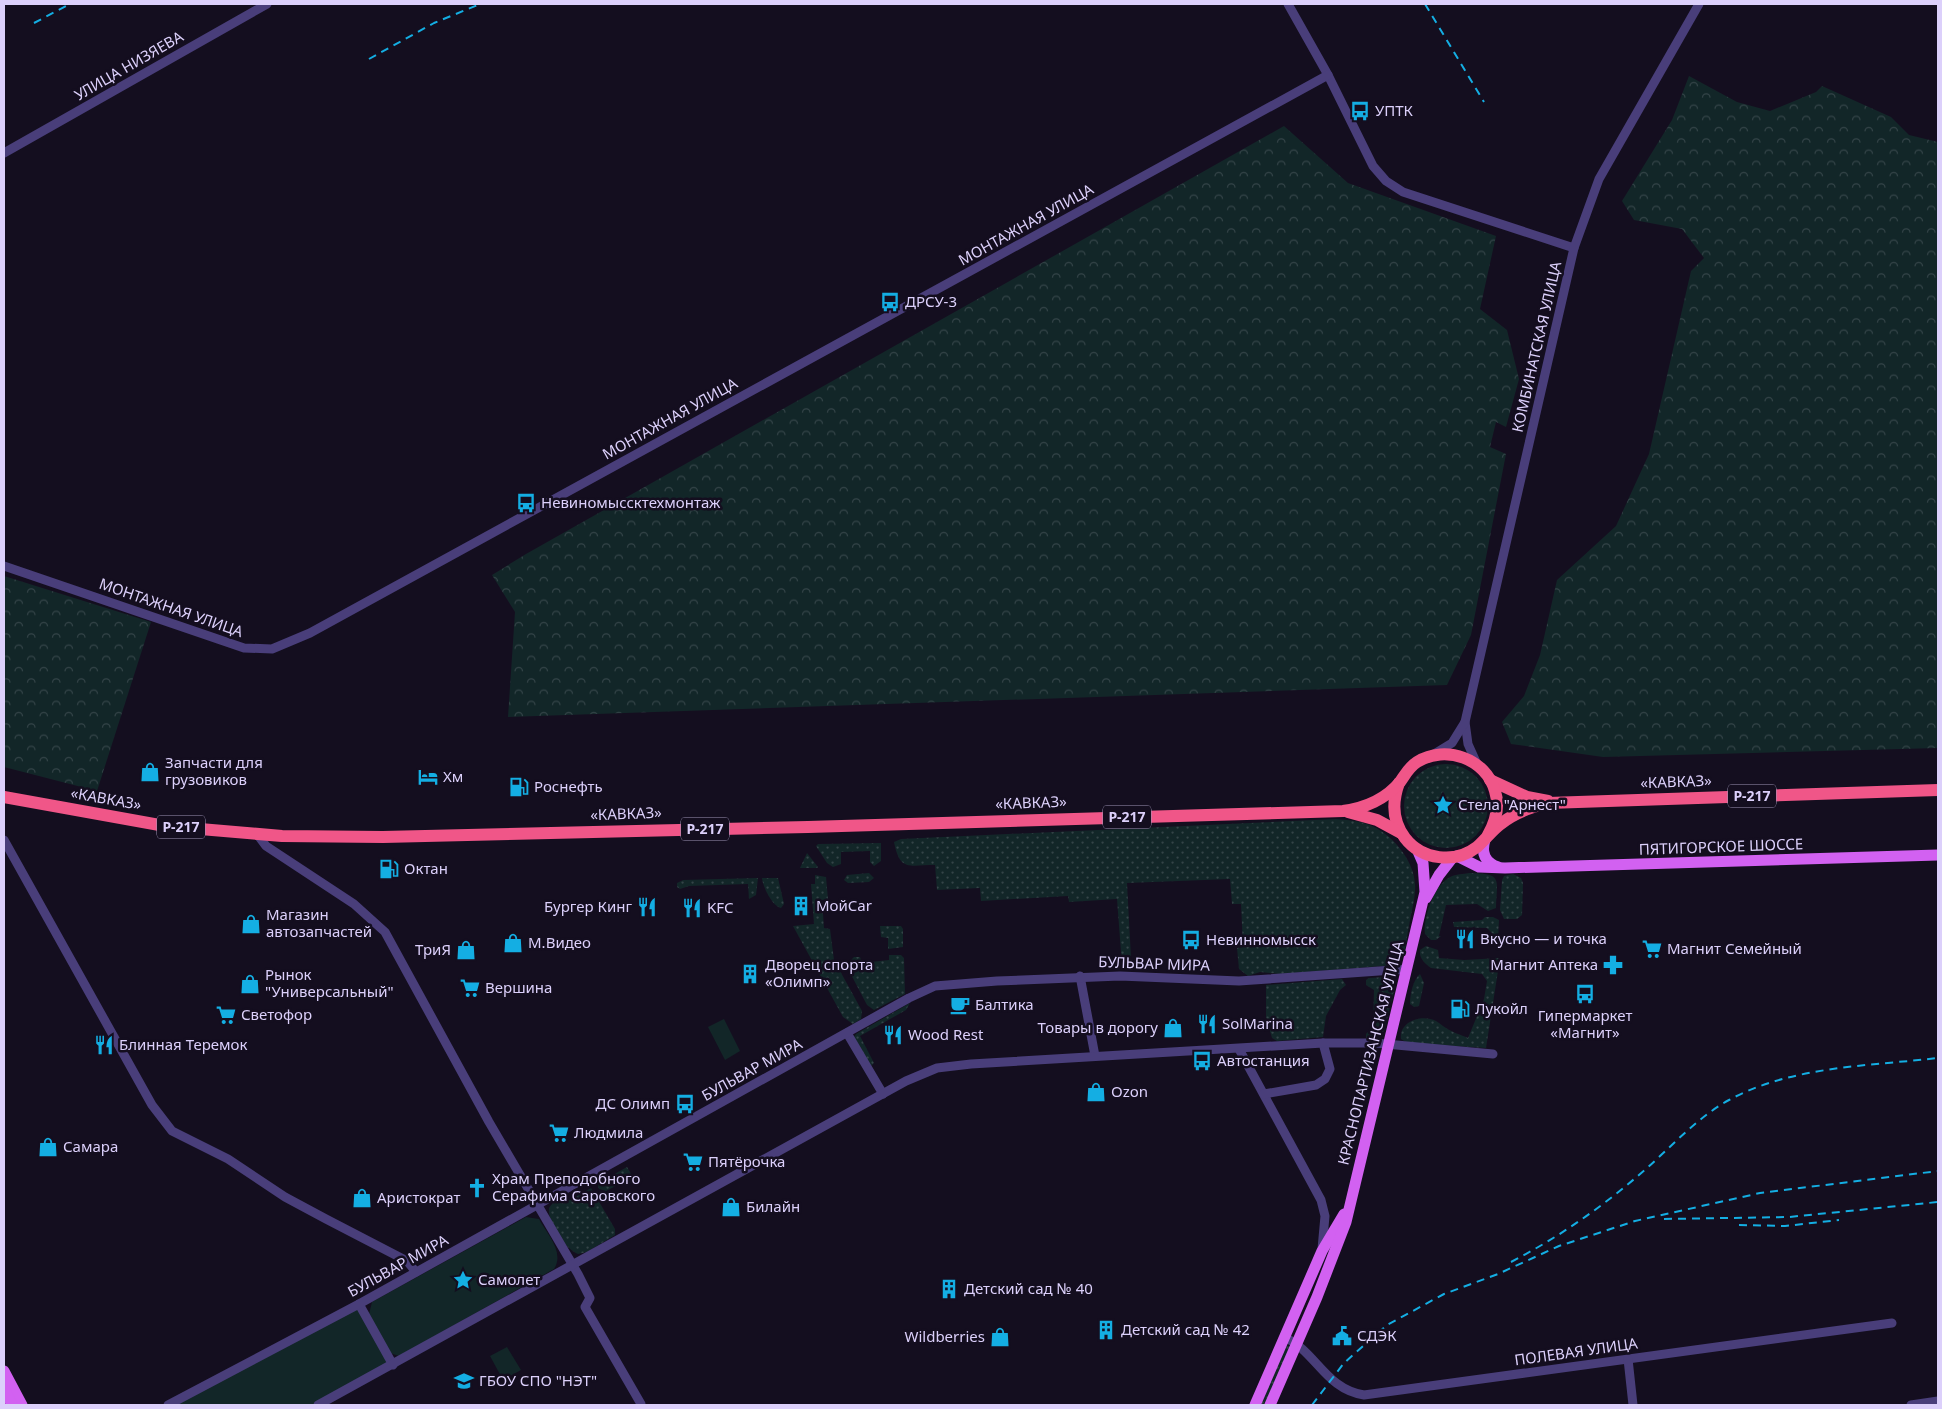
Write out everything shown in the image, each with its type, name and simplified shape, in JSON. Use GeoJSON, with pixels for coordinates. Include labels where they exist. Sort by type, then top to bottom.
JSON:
{"type":"FeatureCollection","features":[{"type":"Feature","properties":{"kind":"highway","name":"«КАВКАЗ»"},"geometry":{"type":"LineString","coordinates":[[4,797],[165,826],[257,834],[383,837],[1343,811],[1364,806],[1377,800],[1399,783],[1418,762],[1431,756],[1455,755],[1478,765],[1490,780],[1497,802],[1495,819],[1486,837]]}},
{"type":"Feature","properties":{"kind":"highway","name":"«КАВКАЗ»"},"geometry":{"type":"LineString","coordinates":[[1490,780],[1526,797],[1566,802]]}},
{"type":"Feature","properties":{"kind":"highway","name":"«КАВКАЗ»"},"geometry":{"type":"LineString","coordinates":[[1399,783],[1394,809],[1401,833]]}},
{"type":"Feature","properties":{"kind":"highway","name":"«КАВКАЗ»"},"geometry":{"type":"LineString","coordinates":[[1343,811],[1377,820],[1401,833],[1417,849],[1441,858],[1455,857],[1472,850],[1516,814],[1532,807],[1566,802],[1938,790]]}},
{"type":"Feature","properties":{"kind":"main road"},"geometry":{"type":"LineString","coordinates":[[1486,837],[1483,851],[1487,860],[1492,864],[1505,868]]}},
{"type":"Feature","properties":{"kind":"main road","name":"КРАСНОПАРТИЗАНСКАЯ УЛИЦА"},"geometry":{"type":"LineString","coordinates":[[1270,1405],[1340,1241],[1390,1045],[1422,907],[1425,877],[1417,849]]}},
{"type":"Feature","properties":{"kind":"main road","name":"ПЯТИГОРСКОЕ ШОССЕ"},"geometry":{"type":"LineString","coordinates":[[1455,857],[1479,867],[1505,868],[1938,855]]}},
{"type":"Feature","properties":{"kind":"main road","name":"КРАСНОПАРТИЗАНСКАЯ УЛИЦА"},"geometry":{"type":"LineString","coordinates":[[1422,907],[1439,875],[1455,857]]}},
{"type":"Feature","properties":{"kind":"main road","name":"КРАСНОПАРТИЗАНСКАЯ УЛИЦА"},"geometry":{"type":"LineString","coordinates":[[1255,1405],[1322,1251],[1349,1206]]}},
{"type":"Feature","properties":{"kind":"main road"},"geometry":{"type":"LineString","coordinates":[[4,1372],[22,1405]]}},
{"type":"Feature","properties":{"kind":"main road"},"geometry":{"type":"LineString","coordinates":[[4,1390],[12,1405]]}},
{"type":"Feature","properties":{"kind":"street","name":"УЛИЦА НИЗЯЕВА"},"geometry":{"type":"LineString","coordinates":[[4,153],[267,4]]}},
{"type":"Feature","properties":{"kind":"street"},"geometry":{"type":"LineString","coordinates":[[1288,4],[1328,76],[1373,166],[1386,181],[1403,192],[1574,248]]}},
{"type":"Feature","properties":{"kind":"street","name":"КОМБИНАТСКАЯ УЛИЦА"},"geometry":{"type":"LineString","coordinates":[[1431,756],[1452,743],[1465,722],[1574,248],[1599,179],[1699,4]]}},
{"type":"Feature","properties":{"kind":"street","name":"МОНТАЖНАЯ УЛИЦА"},"geometry":{"type":"LineString","coordinates":[[4,566],[244,648],[272,649],[310,633],[1328,76]]}},
{"type":"Feature","properties":{"kind":"street","name":"КОМБИНАТСКАЯ УЛИЦА"},"geometry":{"type":"LineString","coordinates":[[1465,722],[1468,744],[1478,765]]}},
{"type":"Feature","properties":{"kind":"street"},"geometry":{"type":"LineString","coordinates":[[257,834],[266,846],[370,917],[393,943],[489,1122],[572,1264],[590,1298],[585,1307],[641,1404]]}},
{"type":"Feature","properties":{"kind":"street"},"geometry":{"type":"LineString","coordinates":[[4,840],[152,1105],[172,1131],[228,1159],[286,1197],[407,1261],[416,1272]]}},
{"type":"Feature","properties":{"kind":"street","name":"БУЛЬВАР МИРА"},"geometry":{"type":"LineString","coordinates":[[168,1405],[359,1304],[921,992],[935,986],[1080,976],[1133,976],[1239,981],[1407,969]]}},
{"type":"Feature","properties":{"kind":"street"},"geometry":{"type":"LineString","coordinates":[[1080,976],[1095,1056]]}},
{"type":"Feature","properties":{"kind":"street"},"geometry":{"type":"LineString","coordinates":[[847,1033],[883,1094]]}},
{"type":"Feature","properties":{"kind":"street"},"geometry":{"type":"LineString","coordinates":[[1264,1094],[1316,1085],[1325,1079],[1330,1069],[1323,1044]]}},
{"type":"Feature","properties":{"kind":"street"},"geometry":{"type":"LineString","coordinates":[[318,1405],[914,1077],[938,1068],[1095,1056],[1323,1044],[1390,1045],[1493,1054]]}},
{"type":"Feature","properties":{"kind":"street"},"geometry":{"type":"LineString","coordinates":[[1239,1049],[1322,1200],[1325,1216],[1322,1251]]}},
{"type":"Feature","properties":{"kind":"street"},"geometry":{"type":"LineString","coordinates":[[359,1304],[393,1365]]}},
{"type":"Feature","properties":{"kind":"street","name":"ПОЛЕВАЯ УЛИЦА"},"geometry":{"type":"LineString","coordinates":[[1284,1337],[1296,1342],[1336,1384],[1351,1393],[1364,1396],[1892,1323]]}},
{"type":"Feature","properties":{"kind":"street"},"geometry":{"type":"LineString","coordinates":[[1628,1359],[1633,1405]]}},
{"type":"Feature","properties":{"kind":"street"},"geometry":{"type":"LineString","coordinates":[[1911,1405],[1938,1401]]}},
{"type":"Feature","properties":{"kind":"green space"},"geometry":{"type":"Polygon","coordinates":[[[1689,76],[1737,102],[1770,111],[1816,92],[1822,86],[1891,117],[1909,135],[1938,142],[1938,748],[1603,757],[1511,744],[1502,722],[1524,696],[1540,655],[1557,580],[1616,526],[1649,454],[1691,271],[1704,258],[1682,229],[1634,220],[1622,201],[1672,120],[1689,76]]]}},
{"type":"Feature","properties":{"kind":"green space"},"geometry":{"type":"Polygon","coordinates":[[[1284,126],[1348,183],[1496,236],[1480,309],[1507,330],[1519,379],[1506,427],[1496,422],[1490,447],[1506,454],[1471,635],[1447,685],[508,717],[515,612],[492,575],[526,554],[1284,126]]]}},
{"type":"Feature","properties":{"kind":"green space"},"geometry":{"type":"Polygon","coordinates":[[[4,576],[151,622],[97,791],[4,767],[4,576]]]}},
{"type":"Feature","properties":{"kind":"green space"},"geometry":{"type":"Polygon","coordinates":[[[1446,764],[1462,767],[1476,776],[1485,790],[1488,806],[1485,822],[1476,836],[1462,845],[1446,848],[1430,845],[1416,836],[1407,822],[1404,806],[1407,790],[1416,776],[1430,767],[1446,764]]]}},
{"type":"Feature","properties":{"kind":"green space"},"geometry":{"type":"Polygon","coordinates":[[[1336,819],[1362,823],[1378,829],[1394,841],[1411,866],[1415,884],[1414,900],[1404,952],[1395,965],[1281,974],[1260,972],[1248,976],[1239,969],[1237,948],[1243,947],[1241,904],[1232,904],[1230,879],[1127,883],[1131,958],[1127,969],[1122,965],[1117,899],[1069,902],[1068,896],[981,901],[980,888],[937,890],[935,865],[907,865],[899,858],[894,842],[901,839],[1336,819]]]}},
{"type":"Feature","properties":{"kind":"green space"},"geometry":{"type":"Polygon","coordinates":[[[881,843],[881,861],[874,866],[870,862],[870,851],[841,852],[841,864],[833,867],[827,863],[816,846],[818,844],[881,843]]]}},
{"type":"Feature","properties":{"kind":"green space"},"geometry":{"type":"Polygon","coordinates":[[[807,853],[818,867],[817,868],[800,868],[807,853]]]}},
{"type":"Feature","properties":{"kind":"green space"},"geometry":{"type":"Polygon","coordinates":[[[869,873],[874,878],[869,882],[848,883],[844,880],[847,875],[869,873]]]}},
{"type":"Feature","properties":{"kind":"green space"},"geometry":{"type":"Polygon","coordinates":[[[1470,873],[1488,875],[1496,880],[1496,908],[1488,911],[1477,904],[1446,905],[1439,936],[1441,936],[1436,940],[1431,940],[1425,934],[1426,919],[1431,902],[1439,887],[1450,877],[1470,873]]]}},
{"type":"Feature","properties":{"kind":"green space"},"geometry":{"type":"Polygon","coordinates":[[[1513,874],[1521,878],[1523,883],[1522,915],[1517,919],[1504,919],[1500,910],[1502,880],[1504,876],[1513,874]]]}},
{"type":"Feature","properties":{"kind":"green space"},"geometry":{"type":"Polygon","coordinates":[[[815,875],[826,877],[828,899],[822,900],[824,928],[830,929],[834,960],[862,1011],[861,1019],[853,1024],[843,1017],[793,926],[814,924],[811,884],[815,884],[815,875]]]}},
{"type":"Feature","properties":{"kind":"green space"},"geometry":{"type":"Polygon","coordinates":[[[758,878],[756,895],[749,899],[748,884],[689,886],[680,889],[677,887],[677,883],[683,880],[758,878]]]}},
{"type":"Feature","properties":{"kind":"green space"},"geometry":{"type":"Polygon","coordinates":[[[762,878],[778,878],[784,904],[781,908],[774,904],[764,886],[762,878]]]}},
{"type":"Feature","properties":{"kind":"green space"},"geometry":{"type":"Polygon","coordinates":[[[1485,917],[1493,917],[1499,920],[1498,939],[1487,928],[1454,927],[1453,922],[1482,920],[1485,917]]]}},
{"type":"Feature","properties":{"kind":"green space"},"geometry":{"type":"Polygon","coordinates":[[[880,926],[901,926],[903,929],[903,947],[888,949],[888,938],[881,937],[880,926]]]}},
{"type":"Feature","properties":{"kind":"green space"},"geometry":{"type":"Polygon","coordinates":[[[1426,946],[1438,950],[1439,958],[1464,960],[1500,958],[1486,1048],[1407,1043],[1401,1039],[1401,1033],[1408,1024],[1424,1018],[1436,1021],[1468,1038],[1484,999],[1487,981],[1482,974],[1431,968],[1420,955],[1420,950],[1426,946]]]}},
{"type":"Feature","properties":{"kind":"green space"},"geometry":{"type":"Polygon","coordinates":[[[889,955],[901,955],[904,958],[905,994],[874,1010],[867,1005],[846,965],[854,957],[860,957],[862,963],[889,960],[889,955]]]}},
{"type":"Feature","properties":{"kind":"green space"},"geometry":{"type":"Polygon","coordinates":[[[1420,974],[1424,983],[1419,1006],[1414,1007],[1410,1004],[1411,992],[1415,980],[1420,974]]]}},
{"type":"Feature","properties":{"kind":"green space"},"geometry":{"type":"Polygon","coordinates":[[[1386,977],[1394,981],[1395,987],[1384,1031],[1378,1036],[1366,1038],[1366,1034],[1373,1026],[1374,990],[1366,985],[1366,980],[1369,978],[1386,977]]]}},
{"type":"Feature","properties":{"kind":"green space"},"geometry":{"type":"Polygon","coordinates":[[[1342,979],[1346,985],[1340,990],[1326,1016],[1323,1037],[1277,1041],[1272,1038],[1266,1017],[1266,985],[1342,979]]]}},
{"type":"Feature","properties":{"kind":"green space"},"geometry":{"type":"Polygon","coordinates":[[[910,1003],[906,1010],[860,1036],[874,1063],[871,1066],[854,1037],[856,1034],[910,1003]]]}},
{"type":"Feature","properties":{"kind":"green space"},"geometry":{"type":"Polygon","coordinates":[[[724,1019],[740,1051],[725,1060],[708,1027],[724,1019]]]}},
{"type":"Feature","properties":{"kind":"green space"},"geometry":{"type":"Polygon","coordinates":[[[627,1167],[633,1177],[606,1191],[599,1189],[597,1182],[599,1176],[604,1174],[611,1176],[627,1167]]]}},
{"type":"Feature","properties":{"kind":"green space"},"geometry":{"type":"Polygon","coordinates":[[[591,1188],[615,1229],[615,1235],[587,1252],[578,1254],[568,1247],[558,1234],[551,1220],[549,1208],[558,1200],[570,1200],[591,1188]]]}},
{"type":"Feature","properties":{"kind":"green space"},"geometry":{"type":"Polygon","coordinates":[[[526,1217],[539,1219],[554,1243],[557,1263],[554,1269],[399,1356],[390,1353],[369,1314],[372,1302],[526,1217]]]}},
{"type":"Feature","properties":{"kind":"green space"},"geometry":{"type":"Polygon","coordinates":[[[359,1304],[393,1365],[318,1405],[168,1405],[359,1304]]]}},
{"type":"Feature","properties":{"kind":"green space"},"geometry":{"type":"Polygon","coordinates":[[[1286,1345],[1290,1346],[1266,1405],[1259,1405],[1286,1345]]]}},
{"type":"Feature","properties":{"kind":"green space"},"geometry":{"type":"Polygon","coordinates":[[[507,1347],[521,1370],[503,1380],[490,1356],[507,1347]]]}},
{"type":"Feature","properties":{"kind":"railway"},"geometry":{"type":"LineString","coordinates":[[34,23],[70,4]]}},
{"type":"Feature","properties":{"kind":"railway"},"geometry":{"type":"LineString","coordinates":[[369,59],[434,23],[480,4]]}},
{"type":"Feature","properties":{"kind":"railway"},"geometry":{"type":"LineString","coordinates":[[1425,4],[1484,102]]}},
{"type":"Feature","properties":{"kind":"railway"},"geometry":{"type":"LineString","coordinates":[[1511,1262],[1565,1231],[1599,1207],[1647,1168],[1696,1123],[1729,1100],[1778,1080],[1804,1074],[1831,1069],[1938,1058]]}},
{"type":"Feature","properties":{"kind":"railway"},"geometry":{"type":"LineString","coordinates":[[1312,1405],[1344,1363],[1387,1325],[1444,1294],[1498,1274],[1559,1246],[1635,1221],[1760,1193],[1938,1171]]}},
{"type":"Feature","properties":{"kind":"railway"},"geometry":{"type":"LineString","coordinates":[[1664,1219],[1789,1217],[1938,1202]]}},
{"type":"Feature","properties":{"kind":"railway"},"geometry":{"type":"LineString","coordinates":[[1739,1225],[1785,1226],[1839,1220]]}},
{"type":"Feature","properties":{"kind":"place","name":"УПТК"},"geometry":{"type":"Point","coordinates":[1360,111]}},
{"type":"Feature","properties":{"kind":"place","name":"ДРСУ-3"},"geometry":{"type":"Point","coordinates":[890,302]}},
{"type":"Feature","properties":{"kind":"place","name":"Невиномыссктехмонтаж"},"geometry":{"type":"Point","coordinates":[526,503]}},
{"type":"Feature","properties":{"kind":"place","name":"Запчасти для грузовиков"},"geometry":{"type":"Point","coordinates":[150,772]}},
{"type":"Feature","properties":{"kind":"place","name":"Хм"},"geometry":{"type":"Point","coordinates":[428,777]}},
{"type":"Feature","properties":{"kind":"place","name":"Роснефть"},"geometry":{"type":"Point","coordinates":[519,787]}},
{"type":"Feature","properties":{"kind":"place","name":"Стела \"Арнест\""},"geometry":{"type":"Point","coordinates":[1443,805]}},
{"type":"Feature","properties":{"kind":"place","name":"Октан"},"geometry":{"type":"Point","coordinates":[389,869]}},
{"type":"Feature","properties":{"kind":"place","name":"МойCar"},"geometry":{"type":"Point","coordinates":[801,906]}},
{"type":"Feature","properties":{"kind":"place","name":"Бургер Кинг"},"geometry":{"type":"Point","coordinates":[647,907]}},
{"type":"Feature","properties":{"kind":"place","name":"KFC"},"geometry":{"type":"Point","coordinates":[692,908]}},
{"type":"Feature","properties":{"kind":"place","name":"Магазин автозапчастей"},"geometry":{"type":"Point","coordinates":[251,924]}},
{"type":"Feature","properties":{"kind":"place","name":"Вкусно — и точка"},"geometry":{"type":"Point","coordinates":[1465,939]}},
{"type":"Feature","properties":{"kind":"place","name":"Невинномысск"},"geometry":{"type":"Point","coordinates":[1191,940]}},
{"type":"Feature","properties":{"kind":"place","name":"М.Видео"},"geometry":{"type":"Point","coordinates":[513,943]}},
{"type":"Feature","properties":{"kind":"place","name":"Магнит Семейный"},"geometry":{"type":"Point","coordinates":[1652,949]}},
{"type":"Feature","properties":{"kind":"place","name":"ТриЯ"},"geometry":{"type":"Point","coordinates":[466,950]}},
{"type":"Feature","properties":{"kind":"place","name":"Магнит Аптека"},"geometry":{"type":"Point","coordinates":[1613,965]}},
{"type":"Feature","properties":{"kind":"place","name":"Дворец спорта «Олимп»"},"geometry":{"type":"Point","coordinates":[750,974]}},
{"type":"Feature","properties":{"kind":"place","name":"Рынок \"Универсальный\""},"geometry":{"type":"Point","coordinates":[250,984]}},
{"type":"Feature","properties":{"kind":"place","name":"Вершина"},"geometry":{"type":"Point","coordinates":[470,988]}},
{"type":"Feature","properties":{"kind":"place","name":"Гипермаркет «Магнит»"},"geometry":{"type":"Point","coordinates":[1585,994]}},
{"type":"Feature","properties":{"kind":"place","name":"Балтика"},"geometry":{"type":"Point","coordinates":[960,1005]}},
{"type":"Feature","properties":{"kind":"place","name":"Лукойл"},"geometry":{"type":"Point","coordinates":[1460,1009]}},
{"type":"Feature","properties":{"kind":"place","name":"Светофор"},"geometry":{"type":"Point","coordinates":[226,1015]}},
{"type":"Feature","properties":{"kind":"place","name":"SolMarina"},"geometry":{"type":"Point","coordinates":[1207,1024]}},
{"type":"Feature","properties":{"kind":"place","name":"Товары в дорогу"},"geometry":{"type":"Point","coordinates":[1173,1028]}},
{"type":"Feature","properties":{"kind":"place","name":"Wood Rest"},"geometry":{"type":"Point","coordinates":[893,1035]}},
{"type":"Feature","properties":{"kind":"place","name":"Блинная Теремок"},"geometry":{"type":"Point","coordinates":[104,1045]}},
{"type":"Feature","properties":{"kind":"place","name":"Автостанция"},"geometry":{"type":"Point","coordinates":[1202,1061]}},
{"type":"Feature","properties":{"kind":"place","name":"Ozon"},"geometry":{"type":"Point","coordinates":[1096,1092]}},
{"type":"Feature","properties":{"kind":"place","name":"ДС Олимп"},"geometry":{"type":"Point","coordinates":[685,1104]}},
{"type":"Feature","properties":{"kind":"place","name":"Людмила"},"geometry":{"type":"Point","coordinates":[559,1133]}},
{"type":"Feature","properties":{"kind":"place","name":"Самара"},"geometry":{"type":"Point","coordinates":[48,1147]}},
{"type":"Feature","properties":{"kind":"place","name":"Пятёрочка"},"geometry":{"type":"Point","coordinates":[693,1162]}},
{"type":"Feature","properties":{"kind":"place","name":"Храм Преподобного Серафима Саровского"},"geometry":{"type":"Point","coordinates":[477,1188]}},
{"type":"Feature","properties":{"kind":"place","name":"Аристократ"},"geometry":{"type":"Point","coordinates":[362,1198]}},
{"type":"Feature","properties":{"kind":"place","name":"Билайн"},"geometry":{"type":"Point","coordinates":[731,1207]}},
{"type":"Feature","properties":{"kind":"place","name":"Самолет"},"geometry":{"type":"Point","coordinates":[463,1280]}},
{"type":"Feature","properties":{"kind":"place","name":"Детский сад № 40"},"geometry":{"type":"Point","coordinates":[949,1289]}},
{"type":"Feature","properties":{"kind":"place","name":"Детский сад № 42"},"geometry":{"type":"Point","coordinates":[1106,1330]}},
{"type":"Feature","properties":{"kind":"place","name":"СДЭК"},"geometry":{"type":"Point","coordinates":[1342,1336]}},
{"type":"Feature","properties":{"kind":"place","name":"Wildberries"},"geometry":{"type":"Point","coordinates":[1000,1337]}},
{"type":"Feature","properties":{"kind":"place","name":"ГБОУ СПО \"НЭТ\""},"geometry":{"type":"Point","coordinates":[464,1381]}}]}
